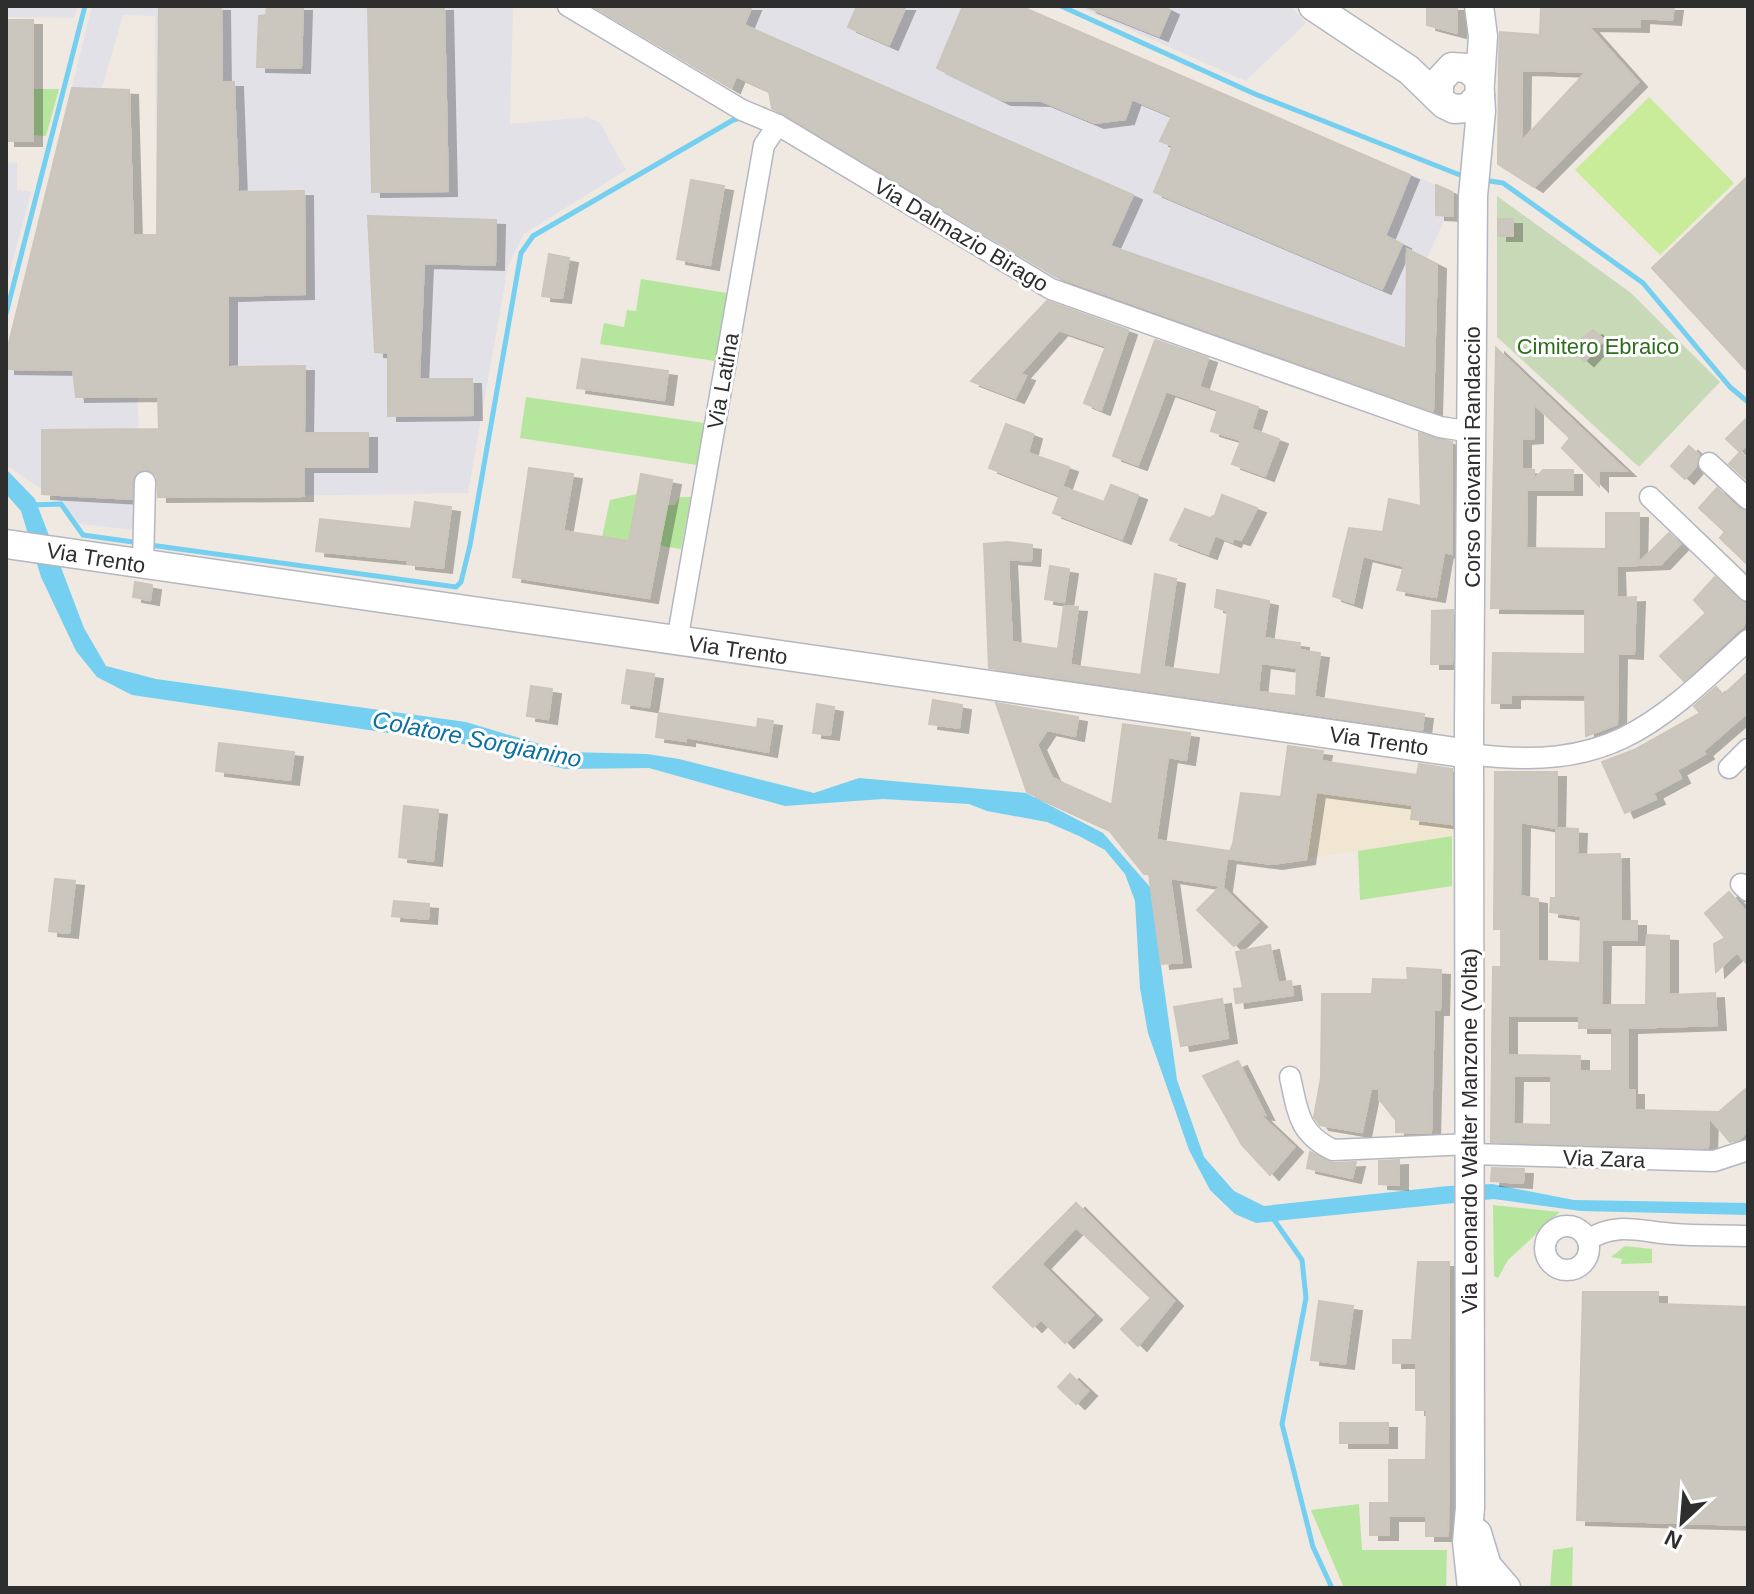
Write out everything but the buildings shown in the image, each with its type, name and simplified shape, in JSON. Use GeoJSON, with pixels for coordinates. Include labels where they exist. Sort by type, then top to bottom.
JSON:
{"type":"FeatureCollection","features":[{"type":"Feature","properties":{"kind":"main road"},"geometry":{"type":"LineString","coordinates":[[1313,6],[1356,36],[1409,70],[1444,101],[1468,108],[1480,89],[1472,71],[1452,68],[1356,36]]}},
{"type":"Feature","properties":{"kind":"main road","name":"Corso Giovanni Randaccio"},"geometry":{"type":"LineString","coordinates":[[1452,68],[1464,57],[1479,13]]}},
{"type":"Feature","properties":{"kind":"main road","name":"Corso Giovanni Randaccio"},"geometry":{"type":"LineString","coordinates":[[1470,754],[1474,177],[1483,36],[1479,13]]}},
{"type":"Feature","properties":{"kind":"main road"},"geometry":{"type":"LineString","coordinates":[[1444,101],[1439,81],[1452,68]]}},
{"type":"Feature","properties":{"kind":"main road","name":"Corso Giovanni Randaccio"},"geometry":{"type":"LineString","coordinates":[[1444,101],[1474,177]]}},
{"type":"Feature","properties":{"kind":"main road","name":"Via Trento"},"geometry":{"type":"LineString","coordinates":[[15,545],[72,554],[144,548],[677,641],[1470,754]]}},
{"type":"Feature","properties":{"kind":"main road","name":"Via Leonardo Walter Manzone (Volta)"},"geometry":{"type":"LineString","coordinates":[[1470,754],[1470,1508],[1467,1542],[1472,1588]]}},
{"type":"Feature","properties":{"kind":"main road","name":"Via Leonardo Walter Manzone (Volta)"},"geometry":{"type":"LineString","coordinates":[[1470,1508],[1482,1556],[1506,1588]]}},
{"type":"Feature","properties":{"kind":"street","name":"Via Dalmazio Birago"},"geometry":{"type":"LineString","coordinates":[[568,6],[742,110],[778,125],[1051,289],[1440,427],[1472,432]]}},
{"type":"Feature","properties":{"kind":"street","name":"Via Latina"},"geometry":{"type":"LineString","coordinates":[[677,641],[764,145],[778,125]]}},
{"type":"Feature","properties":{"kind":"street"},"geometry":{"type":"LineString","coordinates":[[1709,463],[1748,499]]}},
{"type":"Feature","properties":{"kind":"street"},"geometry":{"type":"LineString","coordinates":[[144,548],[145,482]]}},
{"type":"Feature","properties":{"kind":"street"},"geometry":{"type":"LineString","coordinates":[[1650,497],[1748,591]]}},
{"type":"Feature","properties":{"kind":"street"},"geometry":{"type":"LineString","coordinates":[[1470,754],[1518,759],[1575,754],[1622,741],[1690,694],[1748,640]]}},
{"type":"Feature","properties":{"kind":"street"},"geometry":{"type":"LineString","coordinates":[[1729,768],[1748,749]]}},
{"type":"Feature","properties":{"kind":"street","name":"Via Zara"},"geometry":{"type":"LineString","coordinates":[[1290,1077],[1300,1121],[1314,1141],[1333,1150],[1470,1171],[1714,1161],[1743,1153]]}},
{"type":"Feature","properties":{"kind":"street"},"geometry":{"type":"LineString","coordinates":[[1588,1240],[1615,1228],[1674,1234],[1748,1236]]}},
{"type":"Feature","properties":{"kind":"shaded area"},"geometry":{"type":"Polygon","coordinates":[[[6,6],[78,6],[74,18],[6,17],[6,6]]]}},
{"type":"Feature","properties":{"kind":"shaded area"},"geometry":{"type":"Polygon","coordinates":[[[92,6],[513,6],[510,124],[588,117],[600,123],[626,170],[524,234],[508,266],[468,493],[208,497],[207,420],[158,420],[155,16],[123,15],[102,88],[129,90],[141,514],[131,530],[75,523],[63,503],[6,465],[6,355],[92,6]]]}},
{"type":"Feature","properties":{"kind":"shaded area"},"geometry":{"type":"Polygon","coordinates":[[[589,6],[1019,6],[1452,192],[1453,216],[1446,216],[1427,259],[1420,256],[1406,287],[1406,349],[1387,403],[1053,287],[1000,242],[986,246],[772,108],[768,91],[736,76],[731,89],[589,6]]]}},
{"type":"Feature","properties":{"kind":"shaded area"},"geometry":{"type":"Polygon","coordinates":[[[1076,6],[1290,6],[1306,23],[1246,81],[1076,6]]]}},
{"type":"Feature","properties":{"kind":"shaded area"},"geometry":{"type":"Polygon","coordinates":[[[17,162],[17,190],[31,191],[6,286],[6,163],[17,162]]]}},
{"type":"Feature","properties":{"kind":"shaded area"},"geometry":{"type":"Polygon","coordinates":[[[1288,746],[1323,751],[1322,761],[1416,775],[1419,765],[1453,770],[1452,836],[1272,864],[1288,746]]]}},
{"type":"Feature","properties":{"kind":"green space"},"geometry":{"type":"Polygon","coordinates":[[[33,89],[59,89],[46,136],[33,135],[33,89]]]}},
{"type":"Feature","properties":{"kind":"green space"},"geometry":{"type":"Polygon","coordinates":[[[1649,97],[1734,183],[1660,255],[1575,170],[1649,97]]]}},
{"type":"Feature","properties":{"kind":"green space","name":"Cimitero Ebraico"},"geometry":{"type":"Polygon","coordinates":[[[1497,196],[1631,293],[1720,382],[1639,467],[1497,337],[1497,196]]]}},
{"type":"Feature","properties":{"kind":"green space"},"geometry":{"type":"Polygon","coordinates":[[[641,279],[727,293],[715,361],[600,344],[604,323],[624,327],[627,310],[636,311],[641,279]]]}},
{"type":"Feature","properties":{"kind":"green space"},"geometry":{"type":"Polygon","coordinates":[[[526,397],[704,423],[697,465],[520,438],[526,397]]]}},
{"type":"Feature","properties":{"kind":"green space"},"geometry":{"type":"Polygon","coordinates":[[[637,494],[629,541],[602,537],[610,500],[637,494]]]}},
{"type":"Feature","properties":{"kind":"green space"},"geometry":{"type":"Polygon","coordinates":[[[680,497],[691,497],[681,549],[649,544],[666,505],[675,505],[680,497]]]}},
{"type":"Feature","properties":{"kind":"green space"},"geometry":{"type":"Polygon","coordinates":[[[1452,836],[1452,886],[1360,900],[1358,851],[1452,836]]]}},
{"type":"Feature","properties":{"kind":"green space"},"geometry":{"type":"Polygon","coordinates":[[[1493,1205],[1560,1212],[1508,1260],[1498,1278],[1494,1276],[1493,1205]]]}},
{"type":"Feature","properties":{"kind":"green space"},"geometry":{"type":"Polygon","coordinates":[[[1625,1246],[1652,1249],[1652,1263],[1621,1264],[1622,1259],[1611,1257],[1625,1246]]]}},
{"type":"Feature","properties":{"kind":"green space"},"geometry":{"type":"Polygon","coordinates":[[[1359,1504],[1362,1550],[1447,1550],[1446,1588],[1344,1588],[1311,1510],[1359,1504]]]}},
{"type":"Feature","properties":{"kind":"green space"},"geometry":{"type":"Polygon","coordinates":[[[1573,1547],[1572,1588],[1550,1588],[1553,1550],[1573,1547]]]}},
{"type":"Feature","properties":{"kind":"water","name":"Colatore Sorgianino"},"geometry":{"type":"Polygon","coordinates":[[[6,469],[35,499],[84,628],[106,666],[156,679],[466,722],[566,752],[647,754],[679,759],[814,793],[859,778],[1026,793],[1103,833],[1150,887],[1177,1080],[1204,1157],[1234,1191],[1264,1206],[1492,1184],[1574,1200],[1748,1203],[1748,1215],[1581,1211],[1494,1199],[1256,1223],[1235,1214],[1210,1190],[1189,1150],[1148,1033],[1140,988],[1135,901],[1125,874],[1105,850],[1047,822],[987,811],[969,804],[883,799],[785,806],[649,768],[565,769],[463,744],[132,695],[97,677],[76,651],[41,577],[21,511],[6,494],[6,469]]]}},
{"type":"Feature","properties":{"kind":"waterway"},"geometry":{"type":"LineString","coordinates":[[6,314],[85,6]]}},
{"type":"Feature","properties":{"kind":"waterway"},"geometry":{"type":"LineString","coordinates":[[1061,6],[1255,94],[1465,177]]}},
{"type":"Feature","properties":{"kind":"waterway"},"geometry":{"type":"LineString","coordinates":[[150,545],[456,587],[461,582],[470,545],[521,253],[533,236],[733,120],[742,118]]}},
{"type":"Feature","properties":{"kind":"waterway"},"geometry":{"type":"LineString","coordinates":[[1483,180],[1503,183],[1643,283],[1730,387],[1748,402]]}},
{"type":"Feature","properties":{"kind":"waterway"},"geometry":{"type":"LineString","coordinates":[[31,505],[61,504],[83,535],[140,543]]}},
{"type":"Feature","properties":{"kind":"waterway"},"geometry":{"type":"LineString","coordinates":[[1272,1217],[1302,1260],[1306,1298],[1282,1424],[1313,1547],[1332,1588]]}}]}
